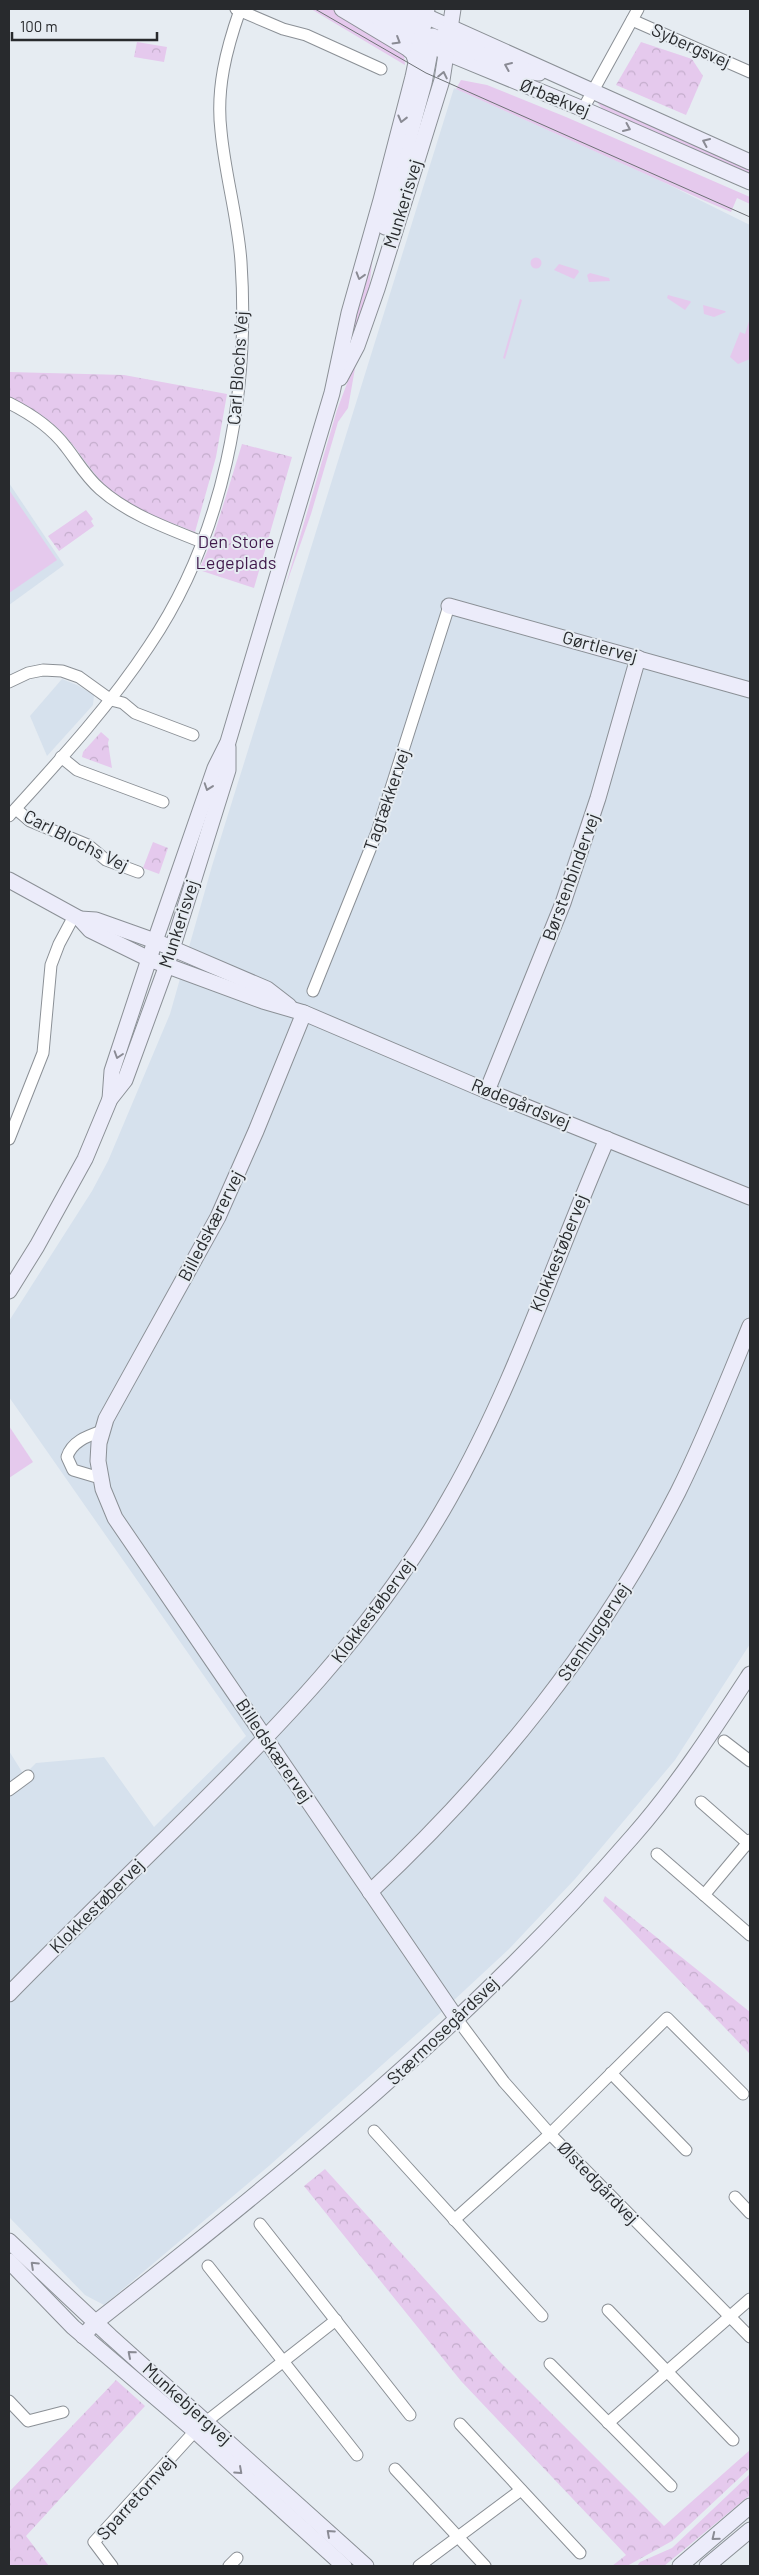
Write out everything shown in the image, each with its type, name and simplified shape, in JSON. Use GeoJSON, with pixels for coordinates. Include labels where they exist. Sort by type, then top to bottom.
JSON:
{"type":"FeatureCollection","features":[{"type":"Feature","properties":{"kind":"street"},"geometry":{"type":"LineString","coordinates":[[342,9],[408,48],[413,53],[416,61]]}},
{"type":"Feature","properties":{"kind":"street","name":"Ørbækvej"},"geometry":{"type":"LineString","coordinates":[[363,9],[437,28],[516,69],[555,75],[750,162]]}},
{"type":"Feature","properties":{"kind":"street"},"geometry":{"type":"LineString","coordinates":[[385,9],[437,28],[456,20],[562,70],[592,91]]}},
{"type":"Feature","properties":{"kind":"street","name":"Ørbækvej"},"geometry":{"type":"LineString","coordinates":[[410,9],[437,28],[583,109],[750,182]]}},
{"type":"Feature","properties":{"kind":"street"},"geometry":{"type":"LineString","coordinates":[[583,109],[638,9]]}},
{"type":"Feature","properties":{"kind":"street","name":"Carl Blochs Vej"},"geometry":{"type":"LineString","coordinates":[[138,872],[106,860],[88,845],[12,812],[111,700],[150,645],[168,614],[202,542],[220,486],[234,429],[244,321],[240,243],[221,138],[220,98],[224,61],[238,10],[283,29],[306,35],[381,69]]}},
{"type":"Feature","properties":{"kind":"street","name":"Sybergsvej"},"geometry":{"type":"LineString","coordinates":[[632,20],[750,72]]}},
{"type":"Feature","properties":{"kind":"street","name":"Munkerisvej"},"geometry":{"type":"LineString","coordinates":[[9,1291],[37,1246],[85,1159],[110,1099],[125,1080],[134,1055],[195,826],[215,768],[228,742],[332,392],[349,313],[381,200],[416,61],[437,28]]}},
{"type":"Feature","properties":{"kind":"street","name":"Munkerisvej"},"geometry":{"type":"LineString","coordinates":[[332,392],[357,346],[377,289],[442,80],[437,28]]}},
{"type":"Feature","properties":{"kind":"street"},"geometry":{"type":"LineString","coordinates":[[9,403],[40,421],[54,433],[92,482],[111,498],[133,512],[202,542]]}},
{"type":"Feature","properties":{"kind":"street","name":"Gørtlervej"},"geometry":{"type":"LineString","coordinates":[[449,606],[750,690]]}},
{"type":"Feature","properties":{"kind":"street","name":"Tagtækkervej"},"geometry":{"type":"LineString","coordinates":[[313,991],[377,832],[449,606]]}},
{"type":"Feature","properties":{"kind":"street","name":"Børstenbindervej"},"geometry":{"type":"LineString","coordinates":[[487,1091],[563,903],[598,798],[638,658]]}},
{"type":"Feature","properties":{"kind":"street"},"geometry":{"type":"LineString","coordinates":[[9,682],[28,673],[42,670],[62,671],[79,677],[111,700],[123,703],[135,713],[193,735]]}},
{"type":"Feature","properties":{"kind":"street","name":"Munkerisvej"},"geometry":{"type":"LineString","coordinates":[[110,1099],[112,1071],[161,953],[228,770],[228,742]]}},
{"type":"Feature","properties":{"kind":"street"},"geometry":{"type":"LineString","coordinates":[[61,757],[77,770],[163,802]]}},
{"type":"Feature","properties":{"kind":"street","name":"Rødegårdsvej"},"geometry":{"type":"LineString","coordinates":[[9,880],[79,920],[96,920],[263,1001],[298,1011],[487,1091],[750,1197]]}},
{"type":"Feature","properties":{"kind":"street"},"geometry":{"type":"LineString","coordinates":[[9,1140],[43,1052],[51,965],[59,944],[79,920]]}},
{"type":"Feature","properties":{"kind":"street","name":"Rødegårdsvej"},"geometry":{"type":"LineString","coordinates":[[161,953],[267,989],[298,1011]]}},
{"type":"Feature","properties":{"kind":"street","name":"Billedskærervej"},"geometry":{"type":"LineString","coordinates":[[298,1011],[256,1131],[218,1218],[111,1408],[102,1431],[98,1453],[100,1478],[108,1506],[114,1518],[457,2019]]}},
{"type":"Feature","properties":{"kind":"street","name":"Klokkestøbervej"},"geometry":{"type":"LineString","coordinates":[[9,1994],[266,1740],[318,1683],[366,1624],[406,1569],[450,1498],[502,1392],[607,1139]]}},
{"type":"Feature","properties":{"kind":"street","name":"Stenhuggervej"},"geometry":{"type":"LineString","coordinates":[[370,1892],[426,1839],[478,1784],[535,1716],[611,1609],[678,1491],[708,1429],[750,1326]]}},
{"type":"Feature","properties":{"kind":"street"},"geometry":{"type":"LineString","coordinates":[[100,1478],[73,1470],[68,1457],[73,1446],[80,1440],[102,1431]]}},
{"type":"Feature","properties":{"kind":"street","name":"Stærmosegårdsvej"},"geometry":{"type":"LineString","coordinates":[[83,2336],[96,2322],[242,2208],[361,2108],[457,2019],[565,1911],[634,1835],[712,1732],[750,1674]]}},
{"type":"Feature","properties":{"kind":"street"},"geometry":{"type":"LineString","coordinates":[[724,1741],[750,1761]]}},
{"type":"Feature","properties":{"kind":"street"},"geometry":{"type":"LineString","coordinates":[[9,1790],[28,1776]]}},
{"type":"Feature","properties":{"kind":"street"},"geometry":{"type":"LineString","coordinates":[[700,1802],[749,1843],[704,1895]]}},
{"type":"Feature","properties":{"kind":"street"},"geometry":{"type":"LineString","coordinates":[[657,1854],[750,1935]]}},
{"type":"Feature","properties":{"kind":"street"},"geometry":{"type":"LineString","coordinates":[[454,2220],[550,2134],[667,2018],[743,2094]]}},
{"type":"Feature","properties":{"kind":"street","name":"Ølstedgårdvej"},"geometry":{"type":"LineString","coordinates":[[457,2019],[504,2082],[550,2134],[750,2337]]}},
{"type":"Feature","properties":{"kind":"street"},"geometry":{"type":"LineString","coordinates":[[611,2073],[686,2150]]}},
{"type":"Feature","properties":{"kind":"street"},"geometry":{"type":"LineString","coordinates":[[374,2131],[542,2316]]}},
{"type":"Feature","properties":{"kind":"street"},"geometry":{"type":"LineString","coordinates":[[735,2197],[750,2213]]}},
{"type":"Feature","properties":{"kind":"street"},"geometry":{"type":"LineString","coordinates":[[260,2224],[410,2415]]}},
{"type":"Feature","properties":{"kind":"street","name":"Munkebjergvej"},"geometry":{"type":"LineString","coordinates":[[9,2241],[96,2322],[344,2566]]}},
{"type":"Feature","properties":{"kind":"street","name":"Munkebjergvej"},"geometry":{"type":"LineString","coordinates":[[9,2262],[26,2278],[41,2297],[83,2336],[201,2426],[366,2566]]}},
{"type":"Feature","properties":{"kind":"street"},"geometry":{"type":"LineString","coordinates":[[208,2266],[357,2455]]}},
{"type":"Feature","properties":{"kind":"street"},"geometry":{"type":"LineString","coordinates":[[26,2278],[46,2290],[87,2326],[96,2322]]}},
{"type":"Feature","properties":{"kind":"street"},"geometry":{"type":"LineString","coordinates":[[608,2423],[750,2299]]}},
{"type":"Feature","properties":{"kind":"street"},"geometry":{"type":"LineString","coordinates":[[608,2310],[733,2440]]}},
{"type":"Feature","properties":{"kind":"street"},"geometry":{"type":"LineString","coordinates":[[201,2426],[336,2320]]}},
{"type":"Feature","properties":{"kind":"street"},"geometry":{"type":"LineString","coordinates":[[550,2364],[670,2486]]}},
{"type":"Feature","properties":{"kind":"street"},"geometry":{"type":"LineString","coordinates":[[9,2401],[28,2421],[64,2412]]}},
{"type":"Feature","properties":{"kind":"street"},"geometry":{"type":"LineString","coordinates":[[460,2424],[580,2553]]}},
{"type":"Feature","properties":{"kind":"street","name":"Sparretornvej"},"geometry":{"type":"LineString","coordinates":[[112,2566],[94,2542],[201,2426]]}},
{"type":"Feature","properties":{"kind":"street"},"geometry":{"type":"LineString","coordinates":[[395,2469],[485,2566]]}},
{"type":"Feature","properties":{"kind":"street"},"geometry":{"type":"LineString","coordinates":[[419,2566],[522,2490]]}},
{"type":"Feature","properties":{"kind":"street"},"geometry":{"type":"LineString","coordinates":[[680,2566],[750,2506]]}},
{"type":"Feature","properties":{"kind":"street"},"geometry":{"type":"LineString","coordinates":[[706,2566],[750,2530]]}},
{"type":"Feature","properties":{"kind":"shaded area"},"geometry":{"type":"Polygon","coordinates":[[[454,88],[661,181],[750,225],[750,1644],[675,1760],[575,1879],[509,1949],[270,2165],[104,2305],[85,2295],[9,2217],[9,1751],[24,1775],[36,1763],[104,1757],[154,1827],[246,1736],[9,1397],[9,1321],[92,1191],[108,1161],[170,1014],[212,866],[454,88]]]}},
{"type":"Feature","properties":{"kind":"shaded area"},"geometry":{"type":"Polygon","coordinates":[[[9,483],[64,565],[9,605],[9,483]]]}},
{"type":"Feature","properties":{"kind":"shaded area"},"geometry":{"type":"Polygon","coordinates":[[[62,679],[94,695],[93,705],[47,756],[30,716],[62,679]]]}},
{"type":"Feature","properties":{"kind":"green space"},"geometry":{"type":"Polygon","coordinates":[[[311,9],[332,9],[404,53],[405,65],[311,9]]]}},
{"type":"Feature","properties":{"kind":"green space"},"geometry":{"type":"Polygon","coordinates":[[[137,42],[167,47],[164,62],[134,57],[137,42]]]}},
{"type":"Feature","properties":{"kind":"green space"},"geometry":{"type":"Polygon","coordinates":[[[641,42],[692,59],[703,76],[686,115],[616,85],[641,42]]]}},
{"type":"Feature","properties":{"kind":"green space"},"geometry":{"type":"Polygon","coordinates":[[[461,80],[487,85],[566,117],[750,197],[750,204],[737,198],[731,212],[703,200],[456,89],[461,80]]]}},
{"type":"Feature","properties":{"kind":"green space"},"geometry":{"type":"Polygon","coordinates":[[[597,102],[750,168],[750,175],[604,111],[597,102]]]}},
{"type":"Feature","properties":{"kind":"green space"},"geometry":{"type":"Polygon","coordinates":[[[374,246],[368,298],[344,357],[374,246]]]}},
{"type":"Feature","properties":{"kind":"green space"},"geometry":{"type":"Polygon","coordinates":[[[536,257],[542,263],[536,269],[530,263],[536,257]]]}},
{"type":"Feature","properties":{"kind":"green space"},"geometry":{"type":"Polygon","coordinates":[[[559,264],[579,272],[574,279],[554,270],[559,264]]]}},
{"type":"Feature","properties":{"kind":"green space"},"geometry":{"type":"Polygon","coordinates":[[[590,273],[609,278],[610,281],[589,282],[587,275],[590,273]]]}},
{"type":"Feature","properties":{"kind":"green space"},"geometry":{"type":"Polygon","coordinates":[[[668,295],[691,302],[685,310],[667,298],[668,295]]]}},
{"type":"Feature","properties":{"kind":"green space"},"geometry":{"type":"Polygon","coordinates":[[[520,299],[522,300],[505,359],[503,358],[520,299]]]}},
{"type":"Feature","properties":{"kind":"green space"},"geometry":{"type":"Polygon","coordinates":[[[703,305],[726,312],[714,317],[704,314],[703,305]]]}},
{"type":"Feature","properties":{"kind":"green space"},"geometry":{"type":"Polygon","coordinates":[[[750,318],[750,359],[738,364],[730,357],[740,332],[745,334],[750,318]]]}},
{"type":"Feature","properties":{"kind":"green space"},"geometry":{"type":"Polygon","coordinates":[[[357,357],[348,408],[338,422],[311,514],[285,588],[337,410],[357,357]]]}},
{"type":"Feature","properties":{"kind":"green space"},"geometry":{"type":"Polygon","coordinates":[[[9,372],[124,375],[227,394],[216,457],[195,532],[143,511],[115,494],[98,478],[54,425],[27,406],[9,397],[9,372]]]}},
{"type":"Feature","properties":{"kind":"green space","name":"Den Store Legeplads"},"geometry":{"type":"Polygon","coordinates":[[[242,444],[292,457],[254,588],[199,570],[213,538],[242,444]]]}},
{"type":"Feature","properties":{"kind":"green space"},"geometry":{"type":"Polygon","coordinates":[[[9,490],[57,560],[9,593],[9,490]]]}},
{"type":"Feature","properties":{"kind":"green space"},"geometry":{"type":"Polygon","coordinates":[[[86,510],[93,519],[91,521],[94,526],[59,551],[48,536],[86,510]]]}},
{"type":"Feature","properties":{"kind":"green space"},"geometry":{"type":"Polygon","coordinates":[[[101,732],[109,739],[112,768],[82,757],[83,752],[101,732]]]}},
{"type":"Feature","properties":{"kind":"green space"},"geometry":{"type":"Polygon","coordinates":[[[153,842],[168,848],[159,874],[143,868],[153,842]]]}},
{"type":"Feature","properties":{"kind":"green space"},"geometry":{"type":"Polygon","coordinates":[[[9,1426],[33,1462],[9,1478],[9,1426]]]}},
{"type":"Feature","properties":{"kind":"green space"},"geometry":{"type":"Polygon","coordinates":[[[605,1896],[750,2012],[750,2054],[603,1901],[605,1896]]]}},
{"type":"Feature","properties":{"kind":"green space"},"geometry":{"type":"Polygon","coordinates":[[[325,2169],[498,2360],[664,2526],[750,2450],[750,2468],[672,2541],[627,2566],[612,2566],[626,2555],[461,2381],[304,2186],[325,2169]]]}},
{"type":"Feature","properties":{"kind":"green space"},"geometry":{"type":"Polygon","coordinates":[[[116,2380],[145,2406],[26,2536],[49,2566],[9,2566],[9,2492],[116,2380]]]}},
{"type":"Feature","properties":{"kind":"green space"},"geometry":{"type":"Polygon","coordinates":[[[750,2474],[750,2495],[664,2566],[637,2566],[640,2562],[672,2548],[750,2474]]]}},
{"type":"Feature","properties":{"kind":"tram line"},"geometry":{"type":"LineString","coordinates":[[315,9],[426,73],[750,217]]}}]}
